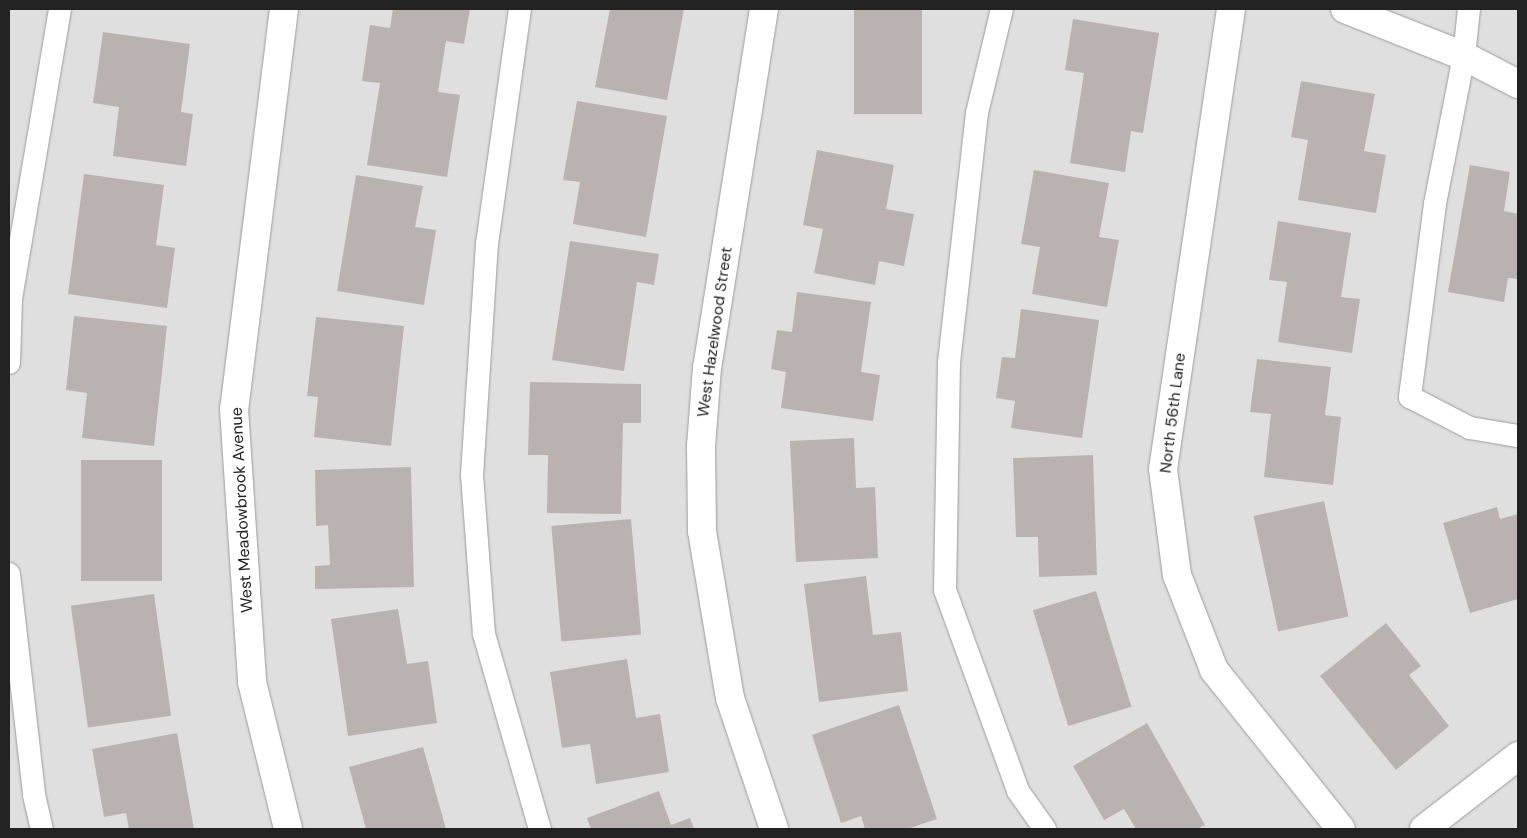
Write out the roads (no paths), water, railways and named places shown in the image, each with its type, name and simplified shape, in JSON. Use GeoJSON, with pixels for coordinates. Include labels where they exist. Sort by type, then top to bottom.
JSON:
{"type":"FeatureCollection","features":[{"type":"Feature","properties":{"kind":"street","name":"West Meadowbrook Avenue"},"geometry":{"type":"LineString","coordinates":[[284,9],[234,409],[252,682],[288,829]]}},
{"type":"Feature","properties":{"kind":"street","name":"West Hazelwood Street"},"geometry":{"type":"LineString","coordinates":[[764,9],[707,367],[701,446],[702,531],[730,698],[774,829]]}},
{"type":"Feature","properties":{"kind":"street","name":"North 56th Lane"},"geometry":{"type":"LineString","coordinates":[[1231,9],[1163,469],[1176,565],[1214,670],[1341,829]]}},
{"type":"Feature","properties":{"kind":"street"},"geometry":{"type":"LineString","coordinates":[[1345,9],[1464,56],[1518,84]]}},
{"type":"Feature","properties":{"kind":"street"},"geometry":{"type":"LineString","coordinates":[[1424,829],[1518,756]]}},
{"type":"Feature","properties":{"kind":"lane"},"geometry":{"type":"LineString","coordinates":[[9,363],[11,299],[60,9]]}},
{"type":"Feature","properties":{"kind":"lane"},"geometry":{"type":"LineString","coordinates":[[520,9],[487,243],[472,475],[484,634],[540,829]]}},
{"type":"Feature","properties":{"kind":"lane"},"geometry":{"type":"LineString","coordinates":[[1002,9],[977,113],[949,362],[944,590],[1018,791],[1045,829]]}},
{"type":"Feature","properties":{"kind":"lane"},"geometry":{"type":"LineString","coordinates":[[1469,9],[1464,56],[1435,204],[1410,397],[1470,428],[1518,436]]}},
{"type":"Feature","properties":{"kind":"lane"},"geometry":{"type":"LineString","coordinates":[[9,574],[34,795],[42,829]]}}]}
